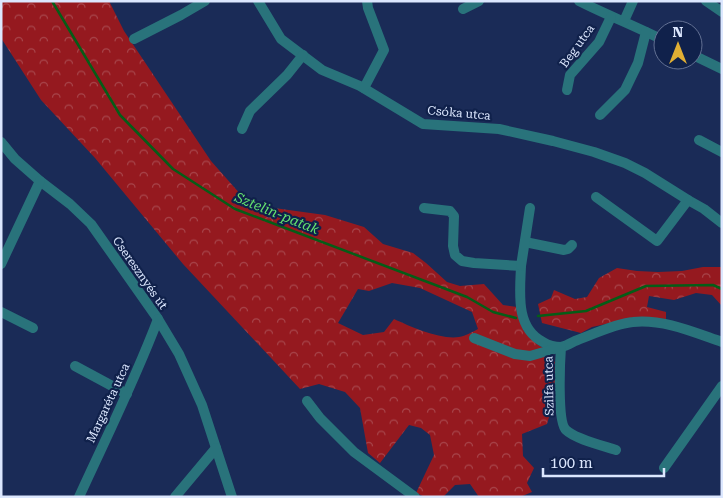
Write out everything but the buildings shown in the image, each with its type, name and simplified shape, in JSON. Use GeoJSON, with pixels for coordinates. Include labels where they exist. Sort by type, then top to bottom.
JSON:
{"type":"FeatureCollection","features":[{"type":"Feature","properties":{"kind":"street"},"geometry":{"type":"LineString","coordinates":[[134,38],[180,16],[205,1]]}},
{"type":"Feature","properties":{"kind":"street","name":"Csóka utca"},"geometry":{"type":"LineString","coordinates":[[258,1],[281,39],[322,70],[364,88],[423,124],[499,129],[594,152],[625,163],[645,173],[722,222]]}},
{"type":"Feature","properties":{"kind":"street"},"geometry":{"type":"LineString","coordinates":[[364,88],[384,50],[367,1]]}},
{"type":"Feature","properties":{"kind":"street"},"geometry":{"type":"LineString","coordinates":[[463,9],[479,1]]}},
{"type":"Feature","properties":{"kind":"street"},"geometry":{"type":"LineString","coordinates":[[579,1],[653,35]]}},
{"type":"Feature","properties":{"kind":"street"},"geometry":{"type":"LineString","coordinates":[[624,22],[633,1]]}},
{"type":"Feature","properties":{"kind":"street"},"geometry":{"type":"LineString","coordinates":[[706,1],[722,12]]}},
{"type":"Feature","properties":{"kind":"street","name":"Beg utca"},"geometry":{"type":"LineString","coordinates":[[567,90],[570,75],[599,42],[611,17]]}},
{"type":"Feature","properties":{"kind":"street"},"geometry":{"type":"LineString","coordinates":[[600,116],[625,90],[638,63],[646,32]]}},
{"type":"Feature","properties":{"kind":"street"},"geometry":{"type":"LineString","coordinates":[[242,130],[250,111],[287,75],[303,55]]}},
{"type":"Feature","properties":{"kind":"street"},"geometry":{"type":"LineString","coordinates":[[703,60],[722,69]]}},
{"type":"Feature","properties":{"kind":"street"},"geometry":{"type":"LineString","coordinates":[[699,140],[722,152]]}},
{"type":"Feature","properties":{"kind":"street","name":"Cseresznyés út"},"geometry":{"type":"LineString","coordinates":[[1,142],[40,181],[70,204],[91,224],[158,319],[179,354],[202,404],[232,497]]}},
{"type":"Feature","properties":{"kind":"street"},"geometry":{"type":"LineString","coordinates":[[1,264],[40,181]]}},
{"type":"Feature","properties":{"kind":"street"},"geometry":{"type":"LineString","coordinates":[[596,197],[657,241],[688,200]]}},
{"type":"Feature","properties":{"kind":"street"},"geometry":{"type":"LineString","coordinates":[[424,208],[450,211],[452,213],[454,216],[455,255],[462,261],[521,266]]}},
{"type":"Feature","properties":{"kind":"street"},"geometry":{"type":"LineString","coordinates":[[530,208],[521,266],[520,304],[524,320],[533,336],[548,345],[561,347]]}},
{"type":"Feature","properties":{"kind":"street"},"geometry":{"type":"LineString","coordinates":[[525,242],[564,250],[568,250],[572,245]]}},
{"type":"Feature","properties":{"kind":"street"},"geometry":{"type":"LineString","coordinates":[[1,312],[33,328]]}},
{"type":"Feature","properties":{"kind":"street","name":"Margaréta utca"},"geometry":{"type":"LineString","coordinates":[[78,497],[127,394],[158,319]]}},
{"type":"Feature","properties":{"kind":"street"},"geometry":{"type":"LineString","coordinates":[[474,338],[516,354],[530,356],[561,347],[619,325],[632,322],[652,322],[674,326],[722,342]]}},
{"type":"Feature","properties":{"kind":"street","name":"Szilfa utca"},"geometry":{"type":"LineString","coordinates":[[561,347],[561,412],[564,428],[567,432],[577,437],[616,450]]}},
{"type":"Feature","properties":{"kind":"street"},"geometry":{"type":"LineString","coordinates":[[75,366],[127,394]]}},
{"type":"Feature","properties":{"kind":"street"},"geometry":{"type":"LineString","coordinates":[[664,468],[722,386]]}},
{"type":"Feature","properties":{"kind":"street"},"geometry":{"type":"LineString","coordinates":[[307,402],[354,452],[415,497]]}},
{"type":"Feature","properties":{"kind":"street"},"geometry":{"type":"LineString","coordinates":[[175,497],[216,448]]}},
{"type":"Feature","properties":{"kind":"green space"},"geometry":{"type":"Polygon","coordinates":[[[1,1],[109,1],[124,31],[211,161],[242,196],[274,208],[325,215],[364,227],[383,244],[413,253],[447,282],[460,286],[484,284],[503,305],[517,307],[524,331],[537,344],[554,355],[555,364],[554,390],[547,424],[522,434],[523,456],[534,468],[527,483],[532,492],[520,497],[479,497],[470,484],[455,485],[443,497],[425,497],[416,493],[434,455],[430,435],[421,428],[409,425],[380,463],[368,453],[360,408],[345,392],[319,384],[300,389],[183,264],[95,158],[41,100],[1,38],[1,1]],[[392,283],[369,291],[358,289],[338,323],[363,335],[384,332],[394,319],[417,329],[444,337],[462,336],[478,329],[472,312],[420,288],[392,283]]]}},
{"type":"Feature","properties":{"kind":"green space"},"geometry":{"type":"Polygon","coordinates":[[[703,267],[722,267],[722,306],[712,295],[696,293],[674,300],[649,296],[647,307],[666,312],[666,319],[639,317],[592,327],[581,333],[542,323],[538,304],[551,298],[554,290],[575,299],[587,297],[599,278],[617,268],[658,272],[682,271],[703,267]]]}},
{"type":"Feature","properties":{"kind":"waterway","name":"Sztelin-patak"},"geometry":{"type":"LineString","coordinates":[[52,1],[120,115],[173,169],[235,209],[467,297],[493,312],[516,318]]}},
{"type":"Feature","properties":{"kind":"waterway","name":"Sztelin-patak"},"geometry":{"type":"LineString","coordinates":[[538,316],[586,311],[646,286],[713,285],[722,289]]}}]}
